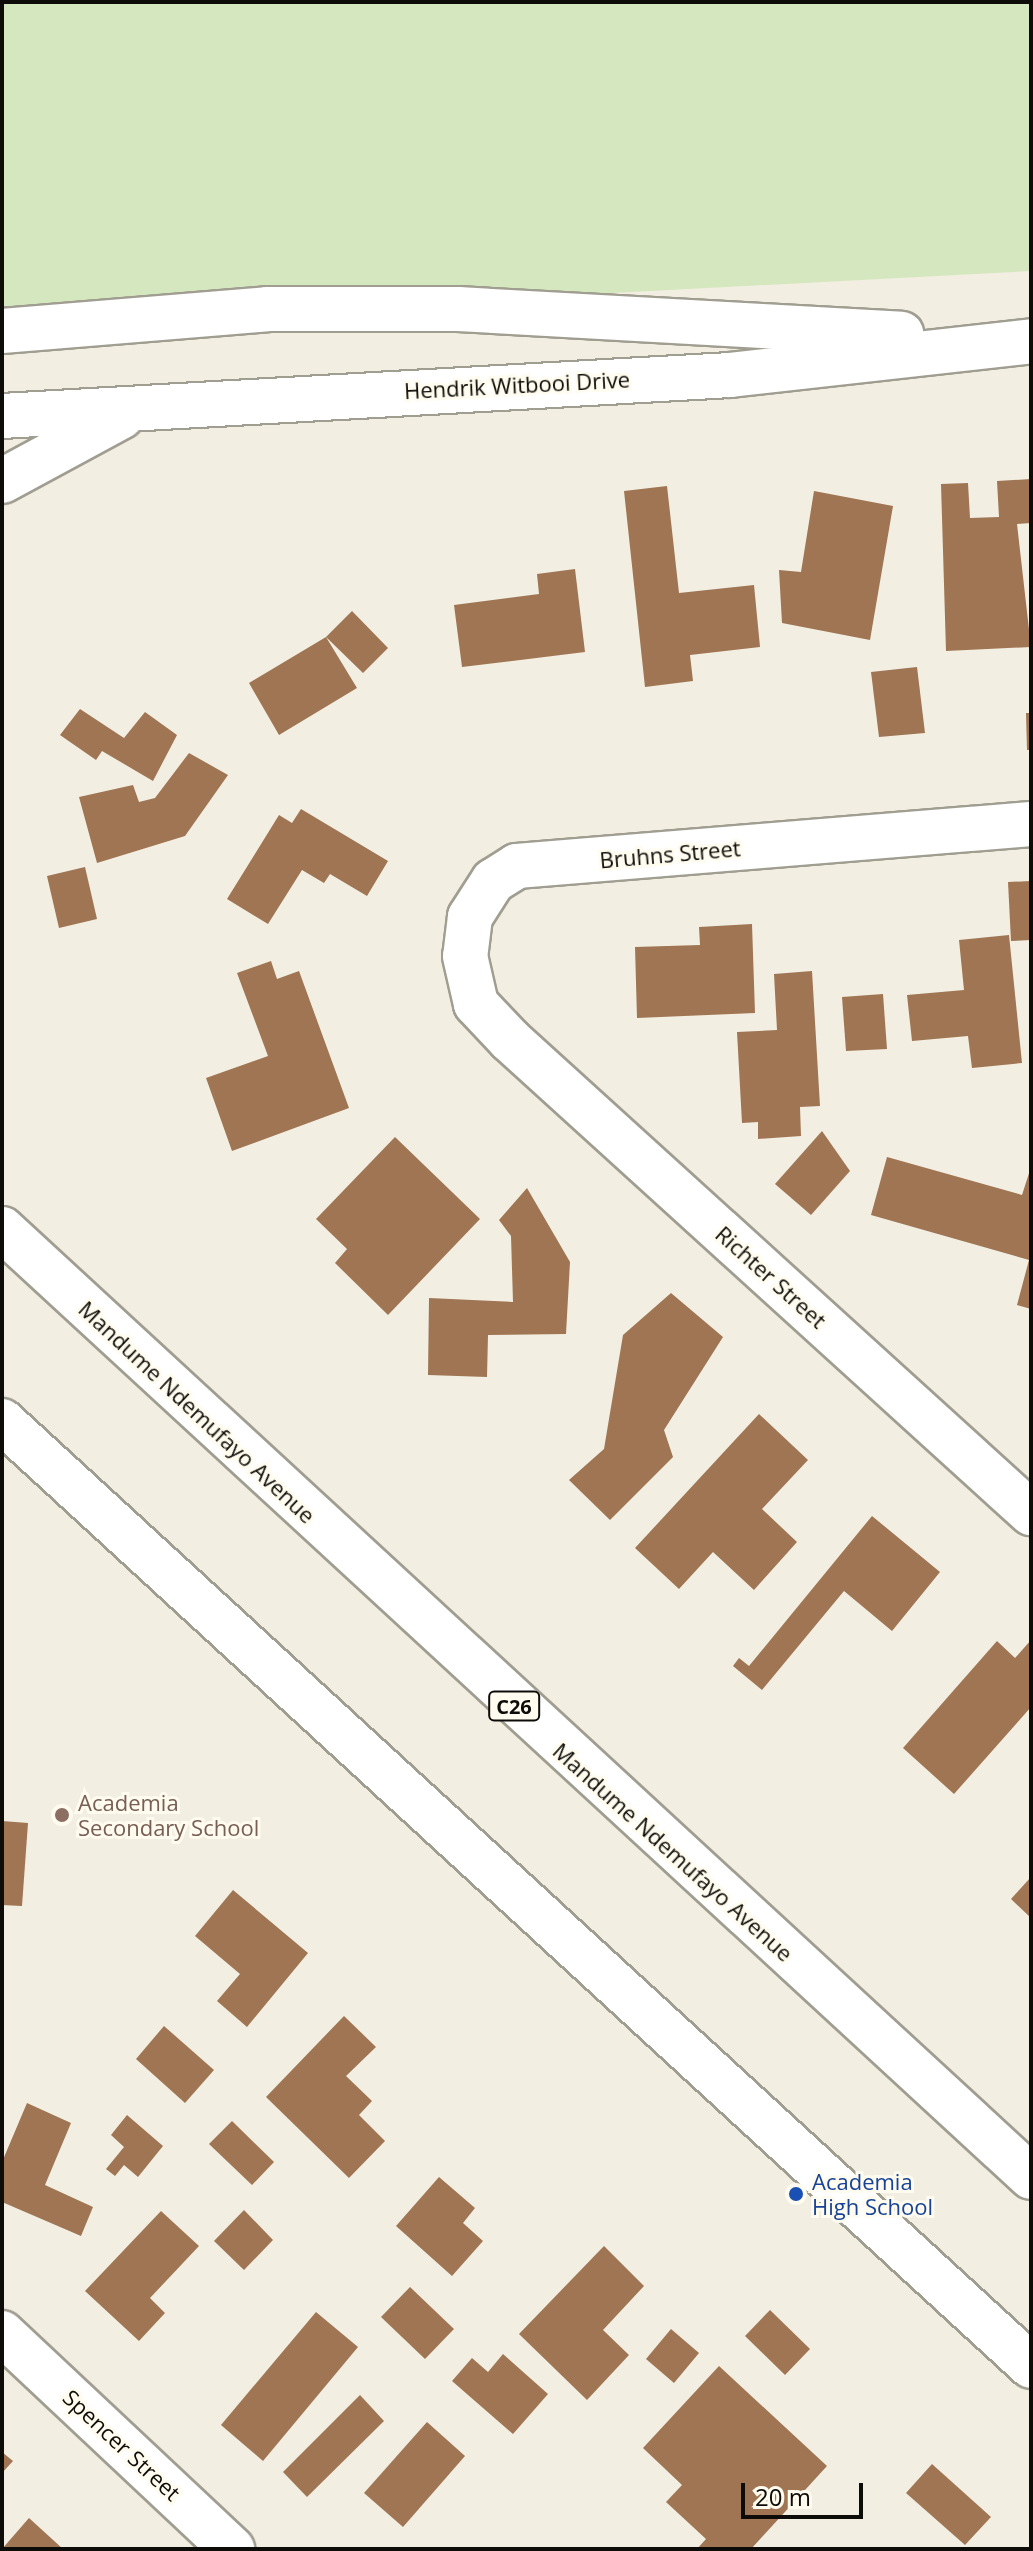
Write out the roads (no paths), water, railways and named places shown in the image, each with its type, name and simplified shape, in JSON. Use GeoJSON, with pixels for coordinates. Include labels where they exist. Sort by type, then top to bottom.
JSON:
{"type":"FeatureCollection","features":[{"type":"Feature","properties":{"kind":"main road","name":"Hendrik Witbooi Drive"},"geometry":{"type":"LineString","coordinates":[[2,331],[267,309],[458,309],[1031,341],[730,375],[150,404],[2,416]]}},
{"type":"Feature","properties":{"kind":"main road"},"geometry":{"type":"LineString","coordinates":[[2,481],[43,453],[150,404]]}},
{"type":"Feature","properties":{"kind":"main road","name":"Bruhns Street"},"geometry":{"type":"LineString","coordinates":[[510,1040],[476,1004],[465,956],[470,917],[493,881],[517,866],[1031,824]]}},
{"type":"Feature","properties":{"kind":"main road","name":"Richter Street"},"geometry":{"type":"LineString","coordinates":[[510,1040],[1031,1513]]}},
{"type":"Feature","properties":{"kind":"main road","name":"Mandume Ndemufayo Avenue"},"geometry":{"type":"LineString","coordinates":[[2,1229],[1031,2177]]}},
{"type":"Feature","properties":{"kind":"main road"},"geometry":{"type":"LineString","coordinates":[[2,1421],[1031,2366]]}},
{"type":"Feature","properties":{"kind":"main road","name":"Spencer Street"},"geometry":{"type":"LineString","coordinates":[[7,2337],[232,2549]]}},
{"type":"Feature","properties":{"kind":"place","name":"Academia Secondary School"},"geometry":{"type":"Point","coordinates":[62,1815]}},
{"type":"Feature","properties":{"kind":"place","name":"Academia High School"},"geometry":{"type":"Point","coordinates":[796,2194]}}]}
